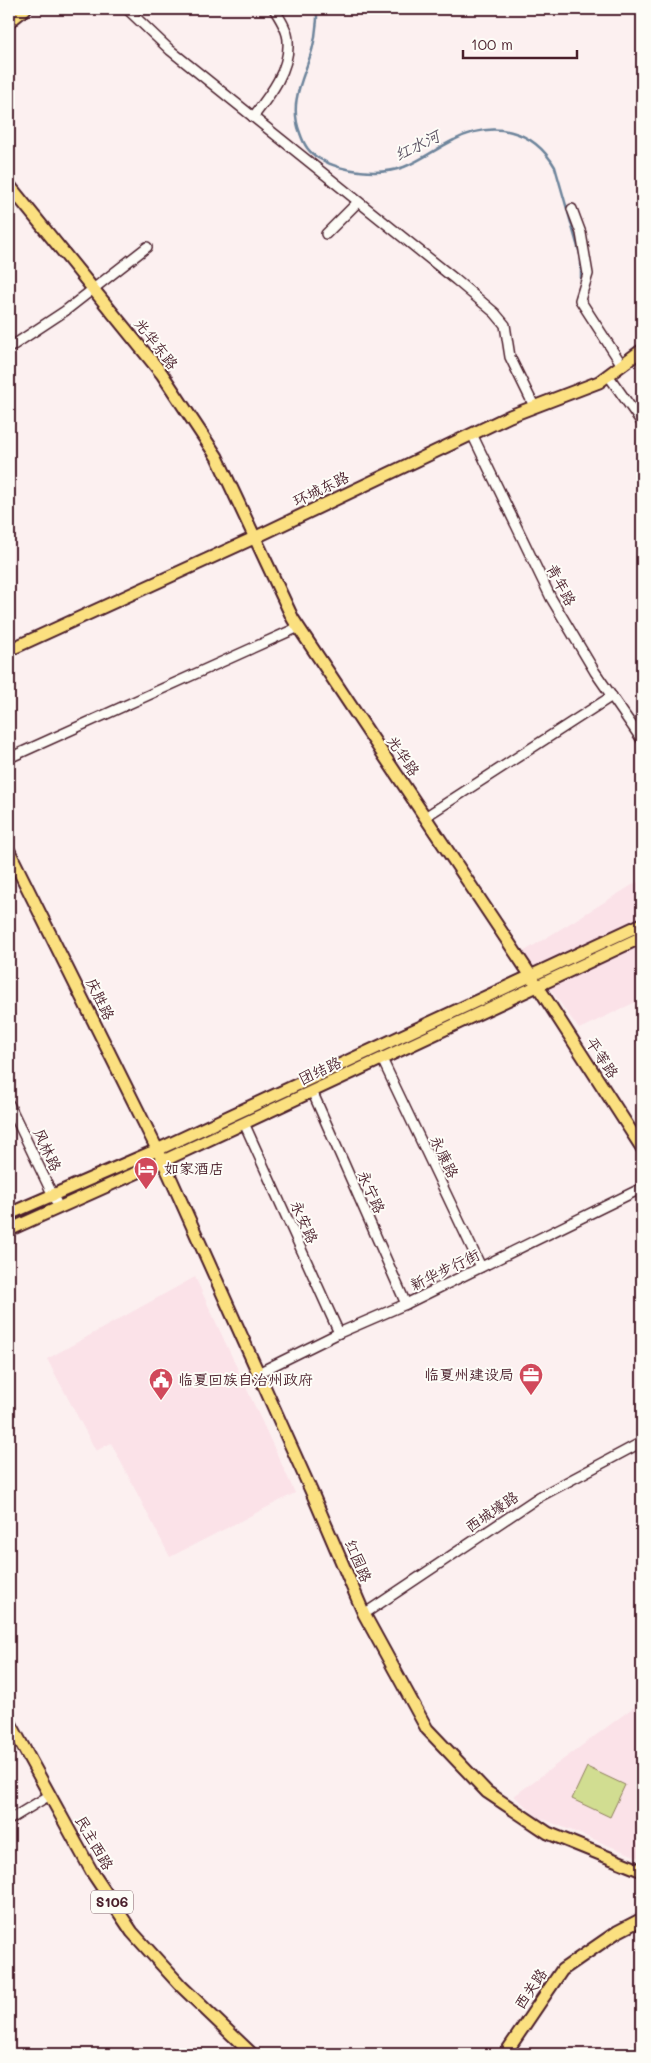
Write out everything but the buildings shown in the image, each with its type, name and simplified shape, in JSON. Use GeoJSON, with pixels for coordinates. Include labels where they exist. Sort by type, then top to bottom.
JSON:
{"type":"FeatureCollection","features":[{"type":"Feature","properties":{"kind":"main road"},"geometry":{"type":"LineString","coordinates":[[9,22],[25,9]]}},
{"type":"Feature","properties":{"kind":"main road","name":"光华东路"},"geometry":{"type":"LineString","coordinates":[[9,185],[162,374],[217,458],[254,538]]}},
{"type":"Feature","properties":{"kind":"main road","name":"环城东路"},"geometry":{"type":"LineString","coordinates":[[9,650],[254,538],[472,434],[534,406],[599,382],[642,350]]}},
{"type":"Feature","properties":{"kind":"main road","name":"光华路"},"geometry":{"type":"LineString","coordinates":[[254,538],[299,627],[534,980]]}},
{"type":"Feature","properties":{"kind":"main road","name":"庆胜路"},"geometry":{"type":"LineString","coordinates":[[9,851],[160,1156]]}},
{"type":"Feature","properties":{"kind":"main road","name":"团结路"},"geometry":{"type":"LineString","coordinates":[[9,1214],[53,1195],[244,1123],[312,1092],[382,1059],[642,924]]}},
{"type":"Feature","properties":{"kind":"main road","name":"团结路"},"geometry":{"type":"LineString","coordinates":[[9,1230],[59,1208],[160,1156],[534,980],[642,937]]}},
{"type":"Feature","properties":{"kind":"main road","name":"平等路"},"geometry":{"type":"LineString","coordinates":[[534,980],[642,1148]]}},
{"type":"Feature","properties":{"kind":"main road","name":"红园路"},"geometry":{"type":"LineString","coordinates":[[160,1156],[364,1614],[427,1729],[487,1792],[548,1833],[642,1871]]}},
{"type":"Feature","properties":{"kind":"main road","name":"民主西路"},"geometry":{"type":"LineString","coordinates":[[9,1721],[92,1872],[132,1932],[181,1986],[252,2054]]}},
{"type":"Feature","properties":{"kind":"main road","name":"西关路"},"geometry":{"type":"LineString","coordinates":[[505,2054],[562,1970],[618,1932],[642,1919]]}},
{"type":"Feature","properties":{"kind":"street"},"geometry":{"type":"LineString","coordinates":[[127,9],[170,50],[495,313],[505,325],[510,357],[534,406]]}},
{"type":"Feature","properties":{"kind":"street"},"geometry":{"type":"LineString","coordinates":[[253,117],[274,91],[285,64],[288,40],[274,9]]}},
{"type":"Feature","properties":{"kind":"street"},"geometry":{"type":"LineString","coordinates":[[326,234],[358,202]]}},
{"type":"Feature","properties":{"kind":"street"},"geometry":{"type":"LineString","coordinates":[[572,209],[581,232],[588,274],[580,300],[622,365]]}},
{"type":"Feature","properties":{"kind":"street"},"geometry":{"type":"LineString","coordinates":[[9,348],[65,311],[147,247]]}},
{"type":"Feature","properties":{"kind":"street"},"geometry":{"type":"LineString","coordinates":[[608,375],[642,423]]}},
{"type":"Feature","properties":{"kind":"street","name":"青年路"},"geometry":{"type":"LineString","coordinates":[[472,434],[551,598],[612,696],[642,740]]}},
{"type":"Feature","properties":{"kind":"street"},"geometry":{"type":"LineString","coordinates":[[9,758],[299,627]]}},
{"type":"Feature","properties":{"kind":"street"},"geometry":{"type":"LineString","coordinates":[[425,817],[612,696]]}},
{"type":"Feature","properties":{"kind":"street","name":"永康路"},"geometry":{"type":"LineString","coordinates":[[382,1059],[481,1267]]}},
{"type":"Feature","properties":{"kind":"street","name":"永宁路"},"geometry":{"type":"LineString","coordinates":[[312,1092],[406,1304]]}},
{"type":"Feature","properties":{"kind":"street","name":"风林路"},"geometry":{"type":"LineString","coordinates":[[9,1104],[59,1208]]}},
{"type":"Feature","properties":{"kind":"street","name":"永安路"},"geometry":{"type":"LineString","coordinates":[[244,1123],[339,1333]]}},
{"type":"Feature","properties":{"kind":"street","name":"新华步行街"},"geometry":{"type":"LineString","coordinates":[[258,1373],[339,1333],[406,1304],[642,1188]]}},
{"type":"Feature","properties":{"kind":"street","name":"西城壕路"},"geometry":{"type":"LineString","coordinates":[[364,1614],[539,1497],[642,1442]]}},
{"type":"Feature","properties":{"kind":"street"},"geometry":{"type":"LineString","coordinates":[[9,1820],[50,1795]]}},
{"type":"Feature","properties":{"kind":"shaded area"},"geometry":{"type":"Polygon","coordinates":[[[642,879],[642,999],[579,1029],[523,952],[642,879]]]}},
{"type":"Feature","properties":{"kind":"shaded area","name":"临夏回族自治州政府"},"geometry":{"type":"Polygon","coordinates":[[[195,1277],[295,1493],[170,1557],[111,1443],[96,1451],[47,1359],[195,1277]]]}},
{"type":"Feature","properties":{"kind":"shaded area"},"geometry":{"type":"Polygon","coordinates":[[[642,1701],[642,1859],[538,1817],[514,1796],[642,1701]]]}},
{"type":"Feature","properties":{"kind":"green space"},"geometry":{"type":"Polygon","coordinates":[[[587,1767],[625,1785],[610,1817],[572,1799],[587,1767]]]}},
{"type":"Feature","properties":{"kind":"waterway","name":"红水河"},"geometry":{"type":"LineString","coordinates":[[316,9],[317,18],[314,42],[296,105],[296,119],[300,133],[310,151],[316,157],[339,167],[373,172],[404,167],[448,143],[483,130],[511,132],[524,136],[546,154],[555,167],[581,258],[581,281]]}},
{"type":"Feature","properties":{"kind":"place","name":"如家酒店"},"geometry":{"type":"Point","coordinates":[146,1190]}},
{"type":"Feature","properties":{"kind":"place","name":"临夏州建设局"},"geometry":{"type":"Point","coordinates":[531,1396]}},
{"type":"Feature","properties":{"kind":"place","name":"临夏回族自治州政府"},"geometry":{"type":"Point","coordinates":[161,1401]}}]}
